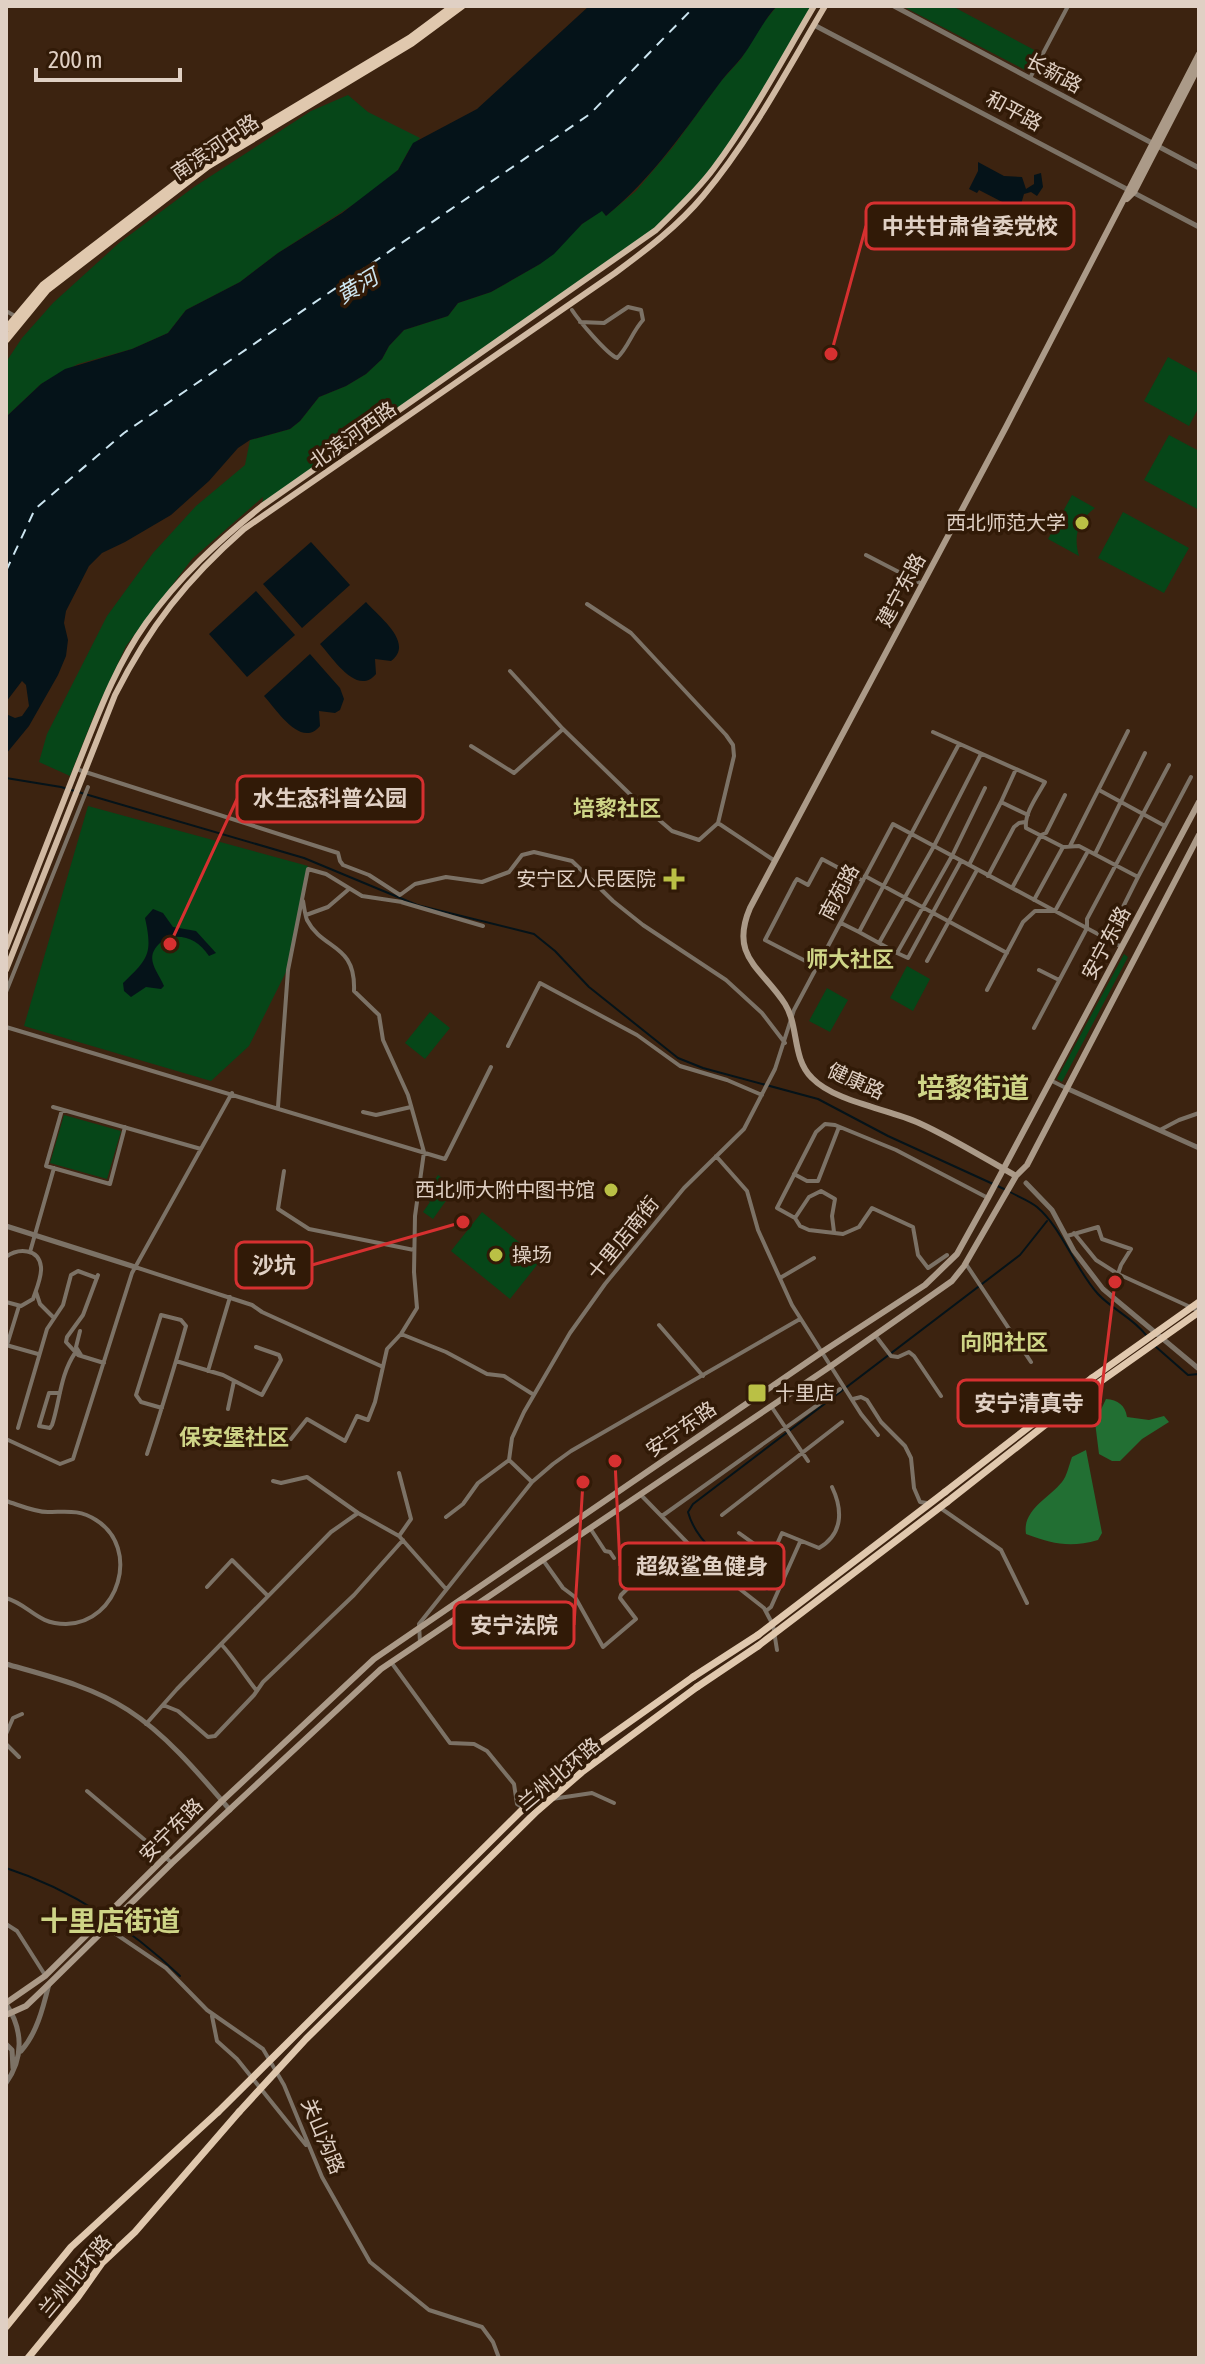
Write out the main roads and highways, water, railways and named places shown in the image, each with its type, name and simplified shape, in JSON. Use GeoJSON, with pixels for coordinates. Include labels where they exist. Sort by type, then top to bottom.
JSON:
{"type":"FeatureCollection","features":[{"type":"Feature","properties":{"kind":"highway","name":"南滨河中路"},"geometry":{"type":"LineString","coordinates":[[6,329],[43,285],[205,161],[410,38],[453,6]]}},
{"type":"Feature","properties":{"kind":"highway","name":"南滨河中路"},"geometry":{"type":"LineString","coordinates":[[6,340],[47,290],[208,166],[412,43],[462,6]]}},
{"type":"Feature","properties":{"kind":"highway","name":"兰州北环路"},"geometry":{"type":"LineString","coordinates":[[8,2324],[71,2247],[218,2112],[520,1812],[597,1745],[758,1635],[1199,1302]]}},
{"type":"Feature","properties":{"kind":"highway","name":"兰州北环路"},"geometry":{"type":"LineString","coordinates":[[28,2358],[102,2263],[135,2232],[306,2039],[537,1811],[582,1772],[758,1646],[947,1502],[1094,1381],[1199,1311]]}},
{"type":"Feature","properties":{"kind":"main road","name":"北滨河西路"},"geometry":{"type":"LineString","coordinates":[[6,970],[123,659],[186,572],[216,542],[262,506],[656,230],[695,192],[739,133],[814,6]]}},
{"type":"Feature","properties":{"kind":"main road","name":"北滨河西路"},"geometry":{"type":"LineString","coordinates":[[80,771],[137,652],[173,599],[210,559],[244,529],[615,273],[662,236],[701,198],[726,166],[825,6]]}},
{"type":"Feature","properties":{"kind":"main road","name":"建宁东路"},"geometry":{"type":"LineString","coordinates":[[750,908],[1131,190],[1199,54]]}},
{"type":"Feature","properties":{"kind":"main road","name":"建宁东路"},"geometry":{"type":"LineString","coordinates":[[1155,144],[1199,66]]}},
{"type":"Feature","properties":{"kind":"main road","name":"北滨河西路"},"geometry":{"type":"LineString","coordinates":[[6,948],[71,794]]}},
{"type":"Feature","properties":{"kind":"main road","name":"安宁东路"},"geometry":{"type":"LineString","coordinates":[[9,2014],[26,2006],[111,1924],[222,1801],[374,1659],[938,1276],[957,1254],[998,1180],[1199,802]]}},
{"type":"Feature","properties":{"kind":"main road","name":"安宁东路"},"geometry":{"type":"LineString","coordinates":[[6,2004],[45,1976],[104,1917],[230,1810],[391,1662],[952,1281],[1016,1176],[1027,1165],[1199,835]]}},
{"type":"Feature","properties":{"kind":"main road","name":"健康路"},"geometry":{"type":"LineString","coordinates":[[750,908],[743,924],[743,943],[761,977],[785,1003],[792,1019],[799,1055],[810,1077],[845,1098],[918,1122],[1016,1176]]}},
{"type":"Feature","properties":{"kind":"water","name":"黄河"},"geometry":{"type":"Polygon","coordinates":[[[589,6],[777,6],[742,57],[668,152],[606,216],[602,211],[582,224],[554,254],[491,292],[458,303],[448,316],[404,330],[366,374],[319,397],[290,429],[250,440],[238,448],[209,481],[171,515],[102,553],[89,566],[66,611],[66,656],[58,675],[29,726],[6,754],[6,714],[15,718],[22,716],[29,706],[26,685],[22,681],[6,702],[6,417],[41,384],[65,369],[132,349],[168,333],[186,310],[240,282],[278,253],[342,213],[398,170],[413,143],[477,109],[589,6]]]}},
{"type":"Feature","properties":{"kind":"water"},"geometry":{"type":"Polygon","coordinates":[[[978,162],[1004,176],[1022,177],[1026,189],[1034,184],[1034,175],[1041,173],[1043,187],[1037,196],[1031,192],[1024,194],[1019,211],[1020,223],[1014,223],[1010,206],[979,190],[977,193],[969,189],[978,171],[978,162]]]}},
{"type":"Feature","properties":{"kind":"water"},"geometry":{"type":"Polygon","coordinates":[[[311,542],[350,585],[302,628],[263,584],[311,542]]]}},
{"type":"Feature","properties":{"kind":"water"},"geometry":{"type":"Polygon","coordinates":[[[256,591],[295,635],[247,677],[209,634],[256,591]]]}},
{"type":"Feature","properties":{"kind":"water"},"geometry":{"type":"Polygon","coordinates":[[[366,602],[392,630],[399,646],[391,661],[375,659],[376,674],[369,680],[361,681],[338,666],[320,644],[366,602]]]}},
{"type":"Feature","properties":{"kind":"water"},"geometry":{"type":"Polygon","coordinates":[[[310,654],[340,688],[344,699],[340,710],[335,713],[319,711],[320,726],[313,732],[305,733],[282,718],[264,696],[310,654]]]}},
{"type":"Feature","properties":{"kind":"water"},"geometry":{"type":"Polygon","coordinates":[[[153,909],[163,913],[173,927],[196,931],[216,953],[209,956],[196,942],[185,938],[166,938],[158,944],[152,956],[164,986],[161,989],[146,987],[131,997],[124,991],[123,983],[146,955],[148,940],[145,918],[153,909]]]}},
{"type":"Feature","properties":{"kind":"waterway"},"geometry":{"type":"LineString","coordinates":[[6,778],[61,787],[304,858],[417,905],[534,934],[589,987],[678,1058],[703,1068],[818,1099],[888,1136],[1004,1189]]}},
{"type":"Feature","properties":{"kind":"waterway"},"geometry":{"type":"LineString","coordinates":[[1010,1192],[1034,1205],[1046,1216],[1098,1294],[1146,1335]]}},
{"type":"Feature","properties":{"kind":"waterway"},"geometry":{"type":"LineString","coordinates":[[767,1590],[720,1557],[700,1537],[688,1512],[693,1504],[1020,1255],[1047,1221]]}},
{"type":"Feature","properties":{"kind":"waterway"},"geometry":{"type":"LineString","coordinates":[[1155,1346],[1188,1375],[1199,1374]]}},
{"type":"Feature","properties":{"kind":"waterway"},"geometry":{"type":"LineString","coordinates":[[6,1868],[54,1887],[99,1912],[141,1942],[180,1976]]}},
{"type":"Feature","properties":{"kind":"place","name":"中共甘肃省委党校"},"geometry":{"type":"Point","coordinates":[831,354]}},
{"type":"Feature","properties":{"kind":"place","name":"西北师范大学"},"geometry":{"type":"Point","coordinates":[1082,523]}},
{"type":"Feature","properties":{"kind":"place","name":"安宁区人民医院"},"geometry":{"type":"Point","coordinates":[674,879]}},
{"type":"Feature","properties":{"kind":"place","name":"水生态科普公园"},"geometry":{"type":"Point","coordinates":[170,944]}},
{"type":"Feature","properties":{"kind":"place","name":"西北师大附中图书馆"},"geometry":{"type":"Point","coordinates":[611,1190]}},
{"type":"Feature","properties":{"kind":"place","name":"沙坑"},"geometry":{"type":"Point","coordinates":[463,1222]}},
{"type":"Feature","properties":{"kind":"place","name":"操场"},"geometry":{"type":"Point","coordinates":[496,1255]}},
{"type":"Feature","properties":{"kind":"place","name":"安宁清真寺"},"geometry":{"type":"Point","coordinates":[1115,1282]}},
{"type":"Feature","properties":{"kind":"place","name":"十里店"},"geometry":{"type":"Point","coordinates":[757,1393]}},
{"type":"Feature","properties":{"kind":"place","name":"超级鲨鱼健身"},"geometry":{"type":"Point","coordinates":[615,1461]}},
{"type":"Feature","properties":{"kind":"place","name":"安宁法院"},"geometry":{"type":"Point","coordinates":[583,1482]}},
{"type":"Feature","properties":{"kind":"district","name":"培黎社区"},"geometry":{"type":"Point","coordinates":[617,808]}},
{"type":"Feature","properties":{"kind":"district","name":"师大社区"},"geometry":{"type":"Point","coordinates":[850,959]}},
{"type":"Feature","properties":{"kind":"district","name":"培黎街道"},"geometry":{"type":"Point","coordinates":[973,1088]}},
{"type":"Feature","properties":{"kind":"district","name":"向阳社区"},"geometry":{"type":"Point","coordinates":[1004,1342]}},
{"type":"Feature","properties":{"kind":"district","name":"保安堡社区"},"geometry":{"type":"Point","coordinates":[234,1437]}},
{"type":"Feature","properties":{"kind":"district","name":"十里店街道"},"geometry":{"type":"Point","coordinates":[110,1921]}}]}
